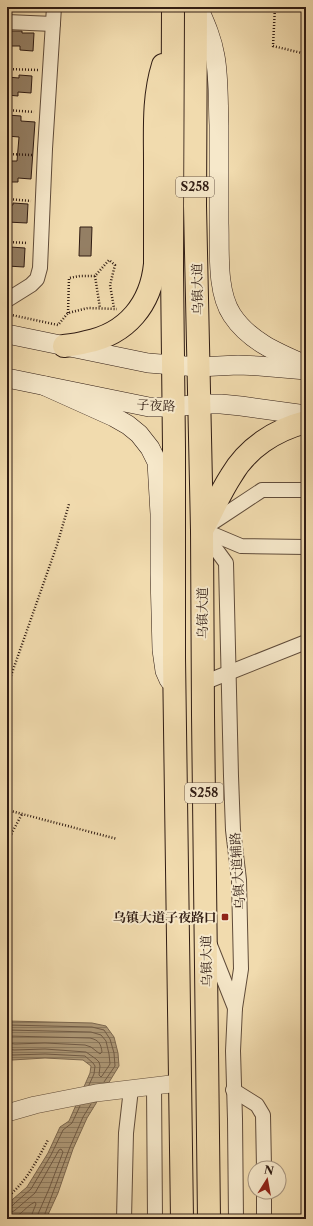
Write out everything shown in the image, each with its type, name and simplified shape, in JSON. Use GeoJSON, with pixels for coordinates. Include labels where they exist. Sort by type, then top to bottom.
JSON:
{"type":"FeatureCollection","features":[{"type":"Feature","properties":{"kind":"main road","name":"乌镇大道"},"geometry":{"type":"LineString","coordinates":[[173,7],[172,270],[174,407],[174,691],[182,1219]]}},
{"type":"Feature","properties":{"kind":"main road","name":"乌镇大道"},"geometry":{"type":"LineString","coordinates":[[197,7],[194,171],[202,530],[203,753],[209,1219]]}},
{"type":"Feature","properties":{"kind":"main road"},"geometry":{"type":"LineString","coordinates":[[197,7],[210,36],[217,71],[220,248],[222,289],[226,305],[232,316],[256,341],[306,365]]}},
{"type":"Feature","properties":{"kind":"main road"},"geometry":{"type":"LineString","coordinates":[[64,346],[98,339],[125,324],[137,313],[145,301],[151,287],[154,276],[155,256],[156,100],[160,77],[172,35]]}},
{"type":"Feature","properties":{"kind":"main road"},"geometry":{"type":"LineString","coordinates":[[7,334],[148,363],[173,366],[252,366],[306,370]]}},
{"type":"Feature","properties":{"kind":"main road","name":"子夜路"},"geometry":{"type":"LineString","coordinates":[[7,378],[149,407],[174,407],[200,404],[241,406],[306,415]]}},
{"type":"Feature","properties":{"kind":"main road"},"geometry":{"type":"LineString","coordinates":[[45,386],[114,417],[128,425],[139,434],[150,448],[156,462],[160,514],[162,650],[165,671],[174,691]]}},
{"type":"Feature","properties":{"kind":"main road"},"geometry":{"type":"LineString","coordinates":[[202,530],[231,475],[242,461],[259,444],[276,433],[297,424],[306,422]]}},
{"type":"Feature","properties":{"kind":"main road"},"geometry":{"type":"LineString","coordinates":[[175,753],[203,753]]}},
{"type":"Feature","properties":{"kind":"street"},"geometry":{"type":"LineString","coordinates":[[7,300],[31,286],[36,279],[40,268],[46,114],[54,7]]}},
{"type":"Feature","properties":{"kind":"street"},"geometry":{"type":"LineString","coordinates":[[7,22],[53,24]]}},
{"type":"Feature","properties":{"kind":"street"},"geometry":{"type":"LineString","coordinates":[[202,530],[262,490],[306,490]]}},
{"type":"Feature","properties":{"kind":"street"},"geometry":{"type":"LineString","coordinates":[[202,530],[241,546],[306,547]]}},
{"type":"Feature","properties":{"kind":"street","name":"乌镇大道辅路"},"geometry":{"type":"LineString","coordinates":[[202,530],[226,563],[231,784],[233,830],[239,880],[241,961],[235,1008],[233,1051],[236,1219]]}},
{"type":"Feature","properties":{"kind":"street"},"geometry":{"type":"LineString","coordinates":[[203,683],[306,642]]}},
{"type":"Feature","properties":{"kind":"street"},"geometry":{"type":"LineString","coordinates":[[205,935],[235,1008]]}},
{"type":"Feature","properties":{"kind":"street"},"geometry":{"type":"LineString","coordinates":[[7,1113],[68,1098],[179,1083]]}},
{"type":"Feature","properties":{"kind":"street"},"geometry":{"type":"LineString","coordinates":[[154,1086],[155,1219]]}},
{"type":"Feature","properties":{"kind":"street"},"geometry":{"type":"LineString","coordinates":[[124,1219],[128,1090]]}},
{"type":"Feature","properties":{"kind":"street"},"geometry":{"type":"LineString","coordinates":[[233,1090],[257,1104],[263,1115],[264,1160]]}},
{"type":"Feature","properties":{"kind":"street"},"geometry":{"type":"LineString","coordinates":[[264,1200],[264,1219]]}},
{"type":"Feature","properties":{"kind":"path"},"geometry":{"type":"LineString","coordinates":[[275,7],[273,46],[306,54]]}},
{"type":"Feature","properties":{"kind":"path"},"geometry":{"type":"LineString","coordinates":[[7,69],[49,71]]}},
{"type":"Feature","properties":{"kind":"path"},"geometry":{"type":"LineString","coordinates":[[7,110],[46,114]]}},
{"type":"Feature","properties":{"kind":"path"},"geometry":{"type":"LineString","coordinates":[[7,154],[44,156]]}},
{"type":"Feature","properties":{"kind":"path"},"geometry":{"type":"LineString","coordinates":[[7,199],[43,202]]}},
{"type":"Feature","properties":{"kind":"path"},"geometry":{"type":"LineString","coordinates":[[7,242],[42,243]]}},
{"type":"Feature","properties":{"kind":"path"},"geometry":{"type":"LineString","coordinates":[[68,313],[69,278],[95,276],[109,260],[115,265],[110,285],[114,308]]}},
{"type":"Feature","properties":{"kind":"path"},"geometry":{"type":"LineString","coordinates":[[95,276],[100,308]]}},
{"type":"Feature","properties":{"kind":"path"},"geometry":{"type":"LineString","coordinates":[[7,314],[58,325],[68,313],[88,308],[114,308],[137,313]]}},
{"type":"Feature","properties":{"kind":"path"},"geometry":{"type":"LineString","coordinates":[[7,687],[57,545],[69,504]]}},
{"type":"Feature","properties":{"kind":"path"},"geometry":{"type":"LineString","coordinates":[[7,810],[117,839]]}},
{"type":"Feature","properties":{"kind":"path"},"geometry":{"type":"LineString","coordinates":[[7,842],[22,814]]}},
{"type":"Feature","properties":{"kind":"path"},"geometry":{"type":"LineString","coordinates":[[7,1197],[16,1190],[29,1173],[48,1140]]}},
{"type":"Feature","properties":{"kind":"water"},"geometry":{"type":"Polygon","coordinates":[[[7,1021],[92,1023],[106,1026],[114,1037],[118,1053],[119,1066],[87,1118],[73,1149],[58,1193],[46,1219],[7,1219],[7,1206],[27,1187],[48,1153],[60,1127],[69,1121],[90,1073],[91,1066],[83,1060],[45,1058],[12,1060],[7,1058],[7,1021]]]}},
{"type":"Feature","properties":{"kind":"building"},"geometry":{"type":"Polygon","coordinates":[[[7,31],[34,33],[33,51],[20,50],[20,46],[7,46],[7,31]]]}},
{"type":"Feature","properties":{"kind":"building"},"geometry":{"type":"Polygon","coordinates":[[[19,75],[32,76],[31,93],[18,92],[18,96],[7,95],[7,77],[19,78],[19,75]]]}},
{"type":"Feature","properties":{"kind":"building"},"geometry":{"type":"Polygon","coordinates":[[[7,115],[21,116],[21,121],[35,122],[31,179],[18,178],[18,182],[7,182],[7,161],[17,161],[19,137],[7,136],[7,115]]]}},
{"type":"Feature","properties":{"kind":"building"},"geometry":{"type":"Polygon","coordinates":[[[13,203],[28,204],[27,223],[7,222],[7,205],[13,205],[13,203]]]}},
{"type":"Feature","properties":{"kind":"building"},"geometry":{"type":"Polygon","coordinates":[[[80,227],[92,227],[91,256],[79,256],[80,227]]]}},
{"type":"Feature","properties":{"kind":"building"},"geometry":{"type":"Polygon","coordinates":[[[10,247],[25,248],[24,267],[7,266],[7,249],[10,250],[10,247]]]}},
{"type":"Feature","properties":{"kind":"place","name":"乌镇大道子夜路口"},"geometry":{"type":"Point","coordinates":[225,917]}}]}
